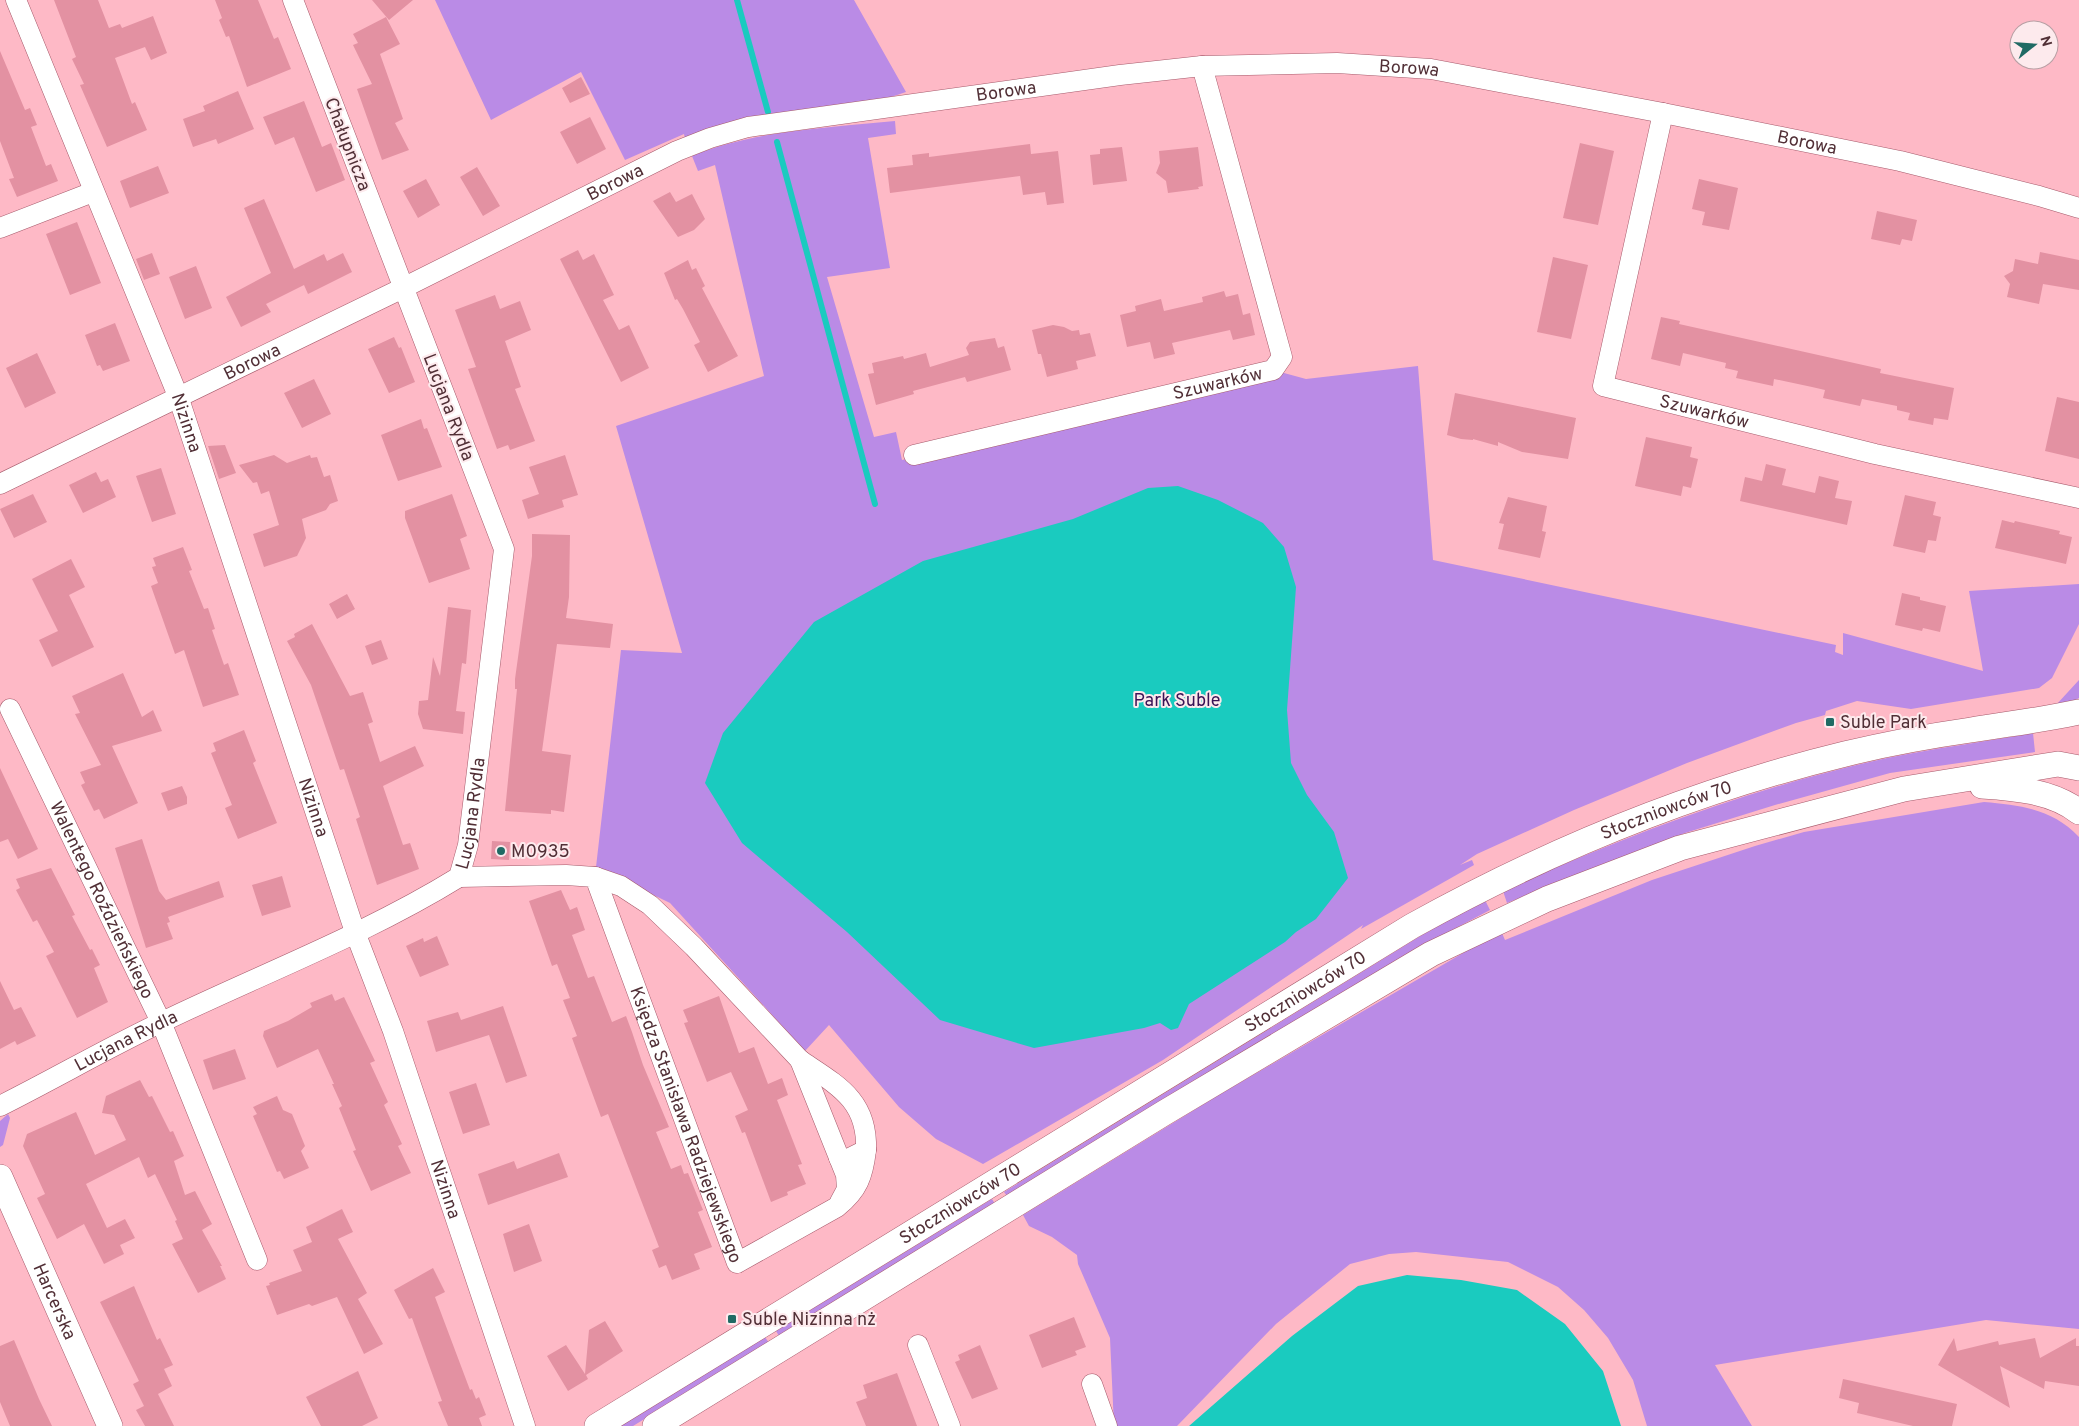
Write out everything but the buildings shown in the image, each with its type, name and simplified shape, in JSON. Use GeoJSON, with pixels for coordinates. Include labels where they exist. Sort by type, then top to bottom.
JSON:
{"type":"FeatureCollection","features":[{"type":"Feature","properties":{"kind":"street","name":"Nizinna"},"geometry":{"type":"LineString","coordinates":[[16,0],[178,396],[355,932],[393,1031],[525,1426]]}},
{"type":"Feature","properties":{"kind":"street","name":"Chałupnicza"},"geometry":{"type":"LineString","coordinates":[[292,0],[403,288]]}},
{"type":"Feature","properties":{"kind":"street","name":"Borowa"},"geometry":{"type":"LineString","coordinates":[[0,484],[403,288],[677,151],[710,138],[748,127],[1110,77],[1202,66],[1337,63],[1431,69],[1900,161],[2079,208]]}},
{"type":"Feature","properties":{"kind":"street","name":"Szuwarków"},"geometry":{"type":"LineString","coordinates":[[914,455],[1273,370],[1282,357],[1202,66]]}},
{"type":"Feature","properties":{"kind":"street","name":"Szuwarków"},"geometry":{"type":"LineString","coordinates":[[1663,113],[1603,386],[1875,454],[2079,498]]}},
{"type":"Feature","properties":{"kind":"street"},"geometry":{"type":"LineString","coordinates":[[0,228],[93,192]]}},
{"type":"Feature","properties":{"kind":"street","name":"Lucjana Rydla"},"geometry":{"type":"LineString","coordinates":[[0,1106],[161,1022],[288,966],[424,899],[459,878],[468,845],[504,549],[403,288]]}},
{"type":"Feature","properties":{"kind":"street","name":"Walentego Roździeńskiego"},"geometry":{"type":"LineString","coordinates":[[10,708],[161,1022],[257,1260]]}},
{"type":"Feature","properties":{"kind":"street","name":"Stoczniowców 70"},"geometry":{"type":"LineString","coordinates":[[597,1426],[1412,926],[1466,896],[1534,863],[1692,798],[1846,754],[1968,730],[2053,718],[2079,712]]}},
{"type":"Feature","properties":{"kind":"street","name":"Stoczniowców 70"},"geometry":{"type":"LineString","coordinates":[[654,1426],[1148,1124],[1431,954],[1547,899],[1680,848],[1894,791],[2058,764],[2079,768]]}},
{"type":"Feature","properties":{"kind":"street"},"geometry":{"type":"LineString","coordinates":[[1927,785],[2009,787],[2056,798],[2079,812]]}},
{"type":"Feature","properties":{"kind":"street","name":"Księdza Stanisława Radziejewskiego"},"geometry":{"type":"LineString","coordinates":[[459,878],[566,875],[595,877],[621,886],[650,905],[694,947],[800,1060],[839,1087],[861,1113],[866,1132],[864,1167],[859,1183],[850,1196],[837,1206],[737,1263],[595,877]]}},
{"type":"Feature","properties":{"kind":"street","name":"Księdza Stanisława Radziejewskiego"},"geometry":{"type":"LineString","coordinates":[[800,1060],[846,1174],[846,1188],[837,1206]]}},
{"type":"Feature","properties":{"kind":"street"},"geometry":{"type":"LineString","coordinates":[[839,1158],[848,1159],[866,1150]]}},
{"type":"Feature","properties":{"kind":"street","name":"Harcerska"},"geometry":{"type":"LineString","coordinates":[[0,1177],[110,1426]]}},
{"type":"Feature","properties":{"kind":"street"},"geometry":{"type":"LineString","coordinates":[[918,1345],[950,1426]]}},
{"type":"Feature","properties":{"kind":"street"},"geometry":{"type":"LineString","coordinates":[[1092,1384],[1107,1426]]}},
{"type":"Feature","properties":{"kind":"green space"},"geometry":{"type":"Polygon","coordinates":[[[435,0],[854,0],[906,92],[876,102],[685,139],[684,134],[625,160],[581,72],[491,120],[435,0]]]}},
{"type":"Feature","properties":{"kind":"green space","name":"Park Suble"},"geometry":{"type":"Polygon","coordinates":[[[895,121],[896,134],[868,138],[890,268],[827,277],[874,437],[896,432],[902,460],[1273,370],[1306,379],[1418,366],[1433,560],[1836,645],[1835,652],[1843,655],[1843,633],[1983,671],[1969,591],[2079,584],[2079,624],[2052,678],[2039,688],[1911,709],[1857,701],[1826,711],[1825,715],[1796,723],[1687,763],[1574,810],[1477,854],[1460,865],[1472,860],[1474,865],[1361,929],[1363,925],[1163,1060],[983,1164],[936,1139],[899,1107],[829,1025],[805,1051],[670,903],[596,867],[621,650],[682,653],[616,426],[764,376],[715,165],[698,171],[692,156],[716,147],[766,135],[895,121]]]}},
{"type":"Feature","properties":{"kind":"green space"},"geometry":{"type":"Polygon","coordinates":[[[2079,680],[2079,698],[2072,702],[2056,705],[2079,680]]]}},
{"type":"Feature","properties":{"kind":"green space"},"geometry":{"type":"Polygon","coordinates":[[[2033,733],[2035,752],[1890,773],[1775,805],[1685,833],[1507,903],[1503,891],[1644,832],[1692,814],[1788,783],[1887,758],[2033,733]]]}},
{"type":"Feature","properties":{"kind":"green space"},"geometry":{"type":"Polygon","coordinates":[[[1984,802],[2023,807],[2047,814],[2058,820],[2079,837],[2079,1329],[1986,1320],[1715,1365],[1752,1426],[1647,1426],[1633,1380],[1608,1338],[1584,1310],[1558,1287],[1508,1262],[1416,1252],[1389,1254],[1350,1264],[1276,1324],[1177,1426],[1114,1426],[1110,1338],[1078,1264],[1077,1255],[1052,1237],[1029,1226],[1023,1215],[1217,1096],[1501,931],[1505,940],[1652,880],[1804,832],[1984,802]]]}},
{"type":"Feature","properties":{"kind":"green space"},"geometry":{"type":"Polygon","coordinates":[[[1485,900],[1490,910],[1424,945],[1007,1196],[1004,1192],[1422,935],[1485,900]]]}},
{"type":"Feature","properties":{"kind":"green space"},"geometry":{"type":"Polygon","coordinates":[[[8,1114],[10,1118],[3,1145],[0,1147],[0,1121],[8,1114]]]}},
{"type":"Feature","properties":{"kind":"green space"},"geometry":{"type":"Polygon","coordinates":[[[992,1199],[995,1204],[779,1336],[776,1331],[992,1199]]]}},
{"type":"Feature","properties":{"kind":"green space"},"geometry":{"type":"Polygon","coordinates":[[[765,1337],[769,1343],[633,1426],[620,1426],[765,1337]]]}},
{"type":"Feature","properties":{"kind":"water"},"geometry":{"type":"Polygon","coordinates":[[[1178,486],[1218,500],[1263,523],[1284,547],[1296,587],[1287,710],[1291,763],[1307,795],[1334,832],[1348,878],[1316,919],[1285,942],[1189,1004],[1178,1028],[1171,1030],[1160,1023],[1144,1028],[1034,1048],[940,1020],[847,932],[742,843],[705,783],[723,733],[814,622],[923,561],[1073,519],[1148,488],[1178,486]]]}},
{"type":"Feature","properties":{"kind":"water"},"geometry":{"type":"Polygon","coordinates":[[[1407,1275],[1461,1280],[1517,1290],[1565,1324],[1603,1371],[1621,1426],[1189,1426],[1292,1336],[1358,1286],[1407,1275]]]}},
{"type":"Feature","properties":{"kind":"waterway"},"geometry":{"type":"LineString","coordinates":[[737,0],[768,112]]}},
{"type":"Feature","properties":{"kind":"waterway"},"geometry":{"type":"LineString","coordinates":[[777,142],[875,504]]}},
{"type":"Feature","properties":{"kind":"place","name":"Suble Park"},"geometry":{"type":"Point","coordinates":[1830,722]}},
{"type":"Feature","properties":{"kind":"place","name":"M0935"},"geometry":{"type":"Point","coordinates":[501,851]}},
{"type":"Feature","properties":{"kind":"place","name":"Suble Nizinna nż"},"geometry":{"type":"Point","coordinates":[732,1319]}}]}
